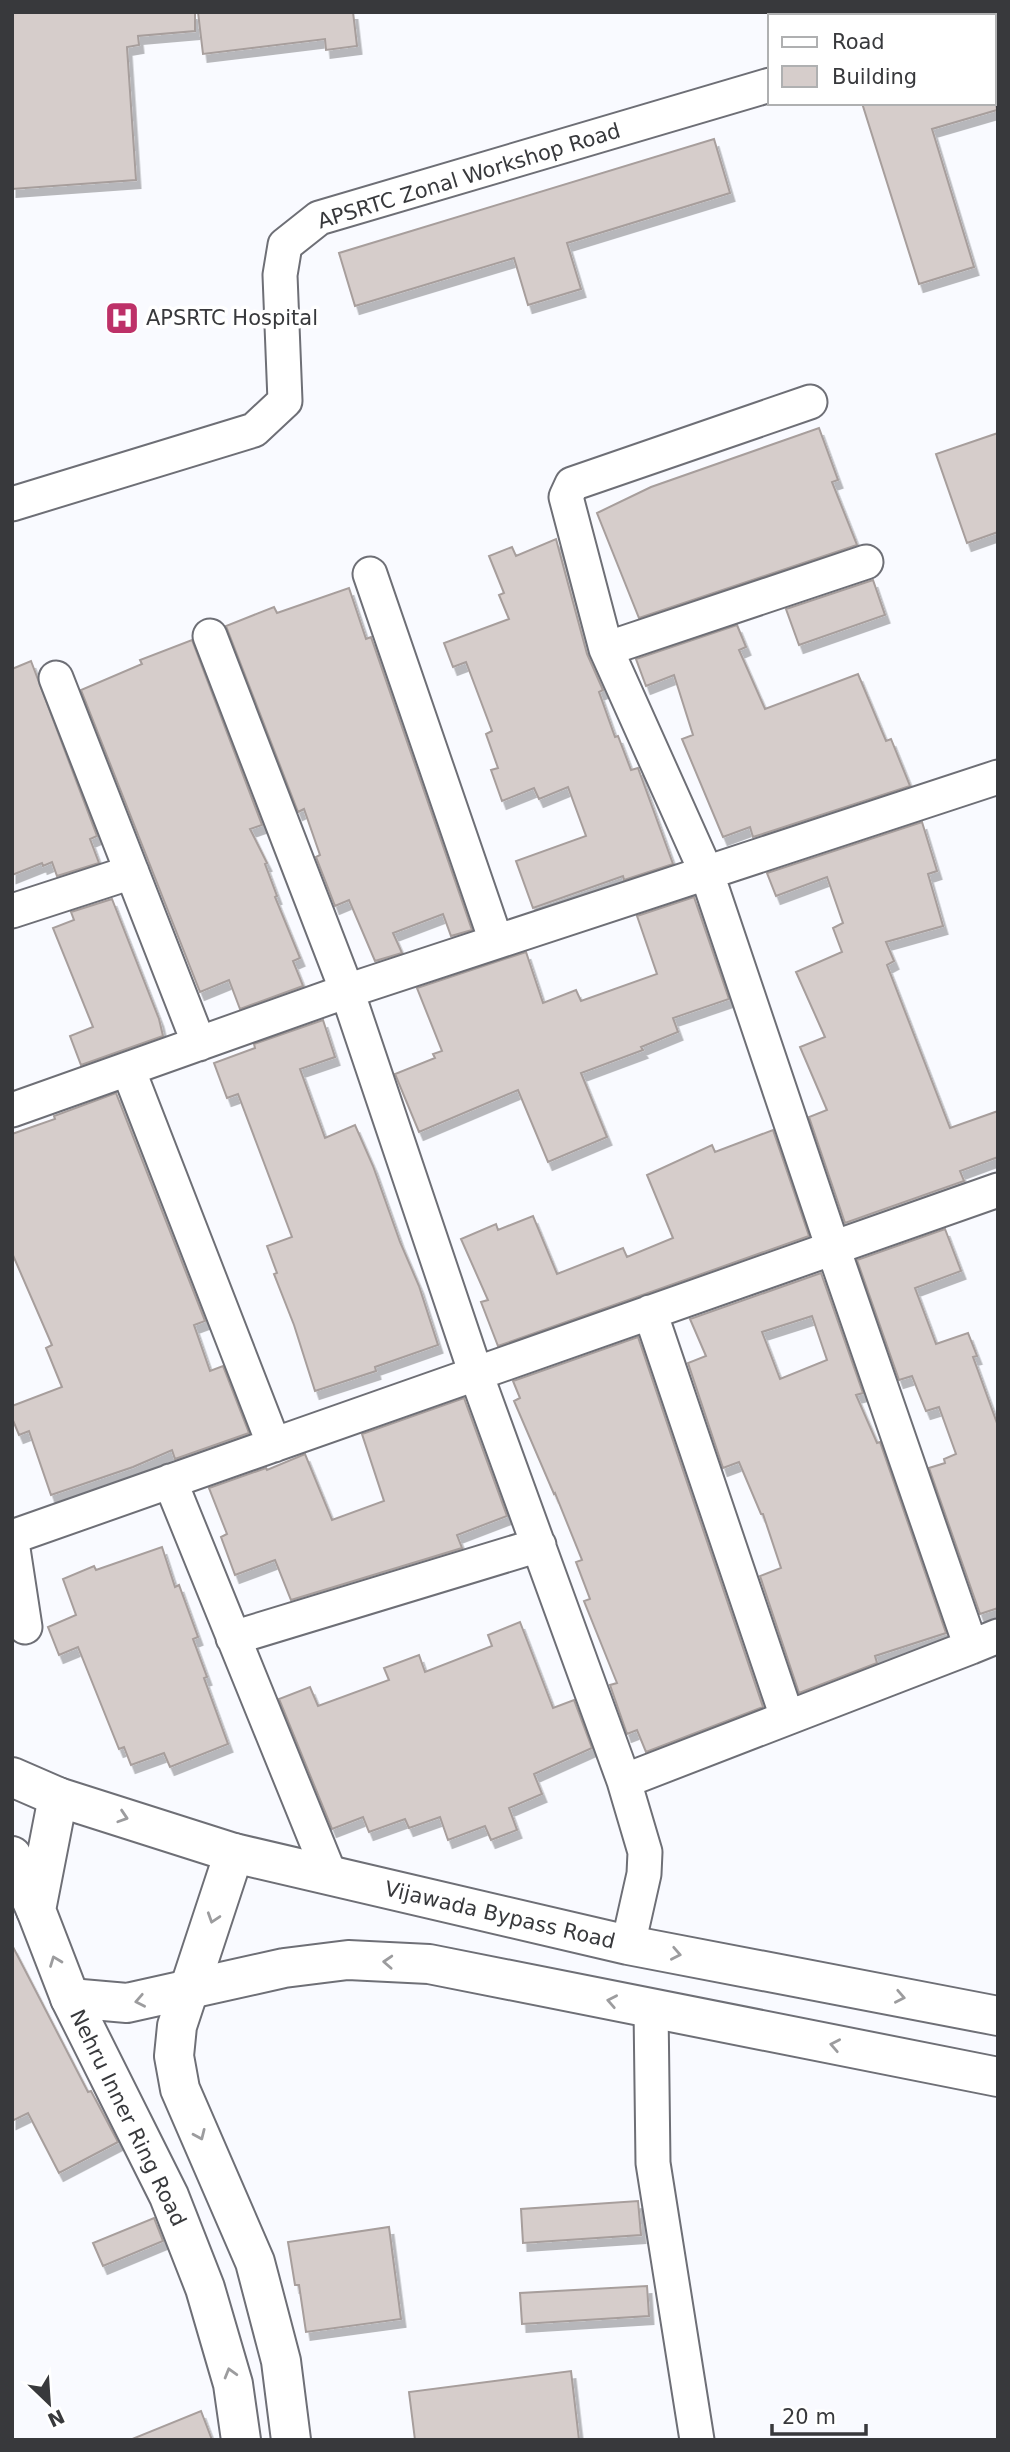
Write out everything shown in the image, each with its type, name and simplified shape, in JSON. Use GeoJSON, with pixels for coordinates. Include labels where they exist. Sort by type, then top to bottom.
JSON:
{"type":"FeatureCollection","features":[{"type":"Feature","properties":{"kind":"main road","name":"Vijawada Bypass Road"},"geometry":{"type":"LineString","coordinates":[[12,1777],[58,1797],[234,1853],[628,1945],[998,2016]]}},
{"type":"Feature","properties":{"kind":"main road","name":"Vijawada Bypass Road"},"geometry":{"type":"LineString","coordinates":[[12,1777],[16,1790],[12,1801]]}},
{"type":"Feature","properties":{"kind":"main road"},"geometry":{"type":"LineString","coordinates":[[36,1910],[58,1797]]}},
{"type":"Feature","properties":{"kind":"main road"},"geometry":{"type":"LineString","coordinates":[[234,1853],[177,2026],[174,2056],[180,2089],[256,2262],[281,2361],[292,2440]]}},
{"type":"Feature","properties":{"kind":"main road"},"geometry":{"type":"LineString","coordinates":[[12,1856],[36,1910]]}},
{"type":"Feature","properties":{"kind":"main road","name":"Nehru Inner Ring Road"},"geometry":{"type":"LineString","coordinates":[[36,1910],[70,1998],[169,2196],[201,2276],[233,2384],[241,2440]]}},
{"type":"Feature","properties":{"kind":"main road"},"geometry":{"type":"LineString","coordinates":[[70,1998],[127,2003],[284,1968],[348,1960],[429,1964],[998,2077]]}},
{"type":"Feature","properties":{"kind":"street","name":"APSRTC Zonal Workshop Road"},"geometry":{"type":"LineString","coordinates":[[12,504],[254,430],[278,408],[285,401],[280,275],[285,245],[319,218],[768,86]]}},
{"type":"Feature","properties":{"kind":"street"},"geometry":{"type":"LineString","coordinates":[[624,1781],[984,1641],[833,1248],[707,874],[607,649],[566,497],[572,484],[810,402]]}},
{"type":"Feature","properties":{"kind":"street"},"geometry":{"type":"LineString","coordinates":[[607,649],[866,562]]}},
{"type":"Feature","properties":{"kind":"street"},"geometry":{"type":"LineString","coordinates":[[370,574],[496,941]]}},
{"type":"Feature","properties":{"kind":"street"},"geometry":{"type":"LineString","coordinates":[[210,636],[347,991],[477,1374],[641,1833],[645,1852],[644,1874],[628,1945]]}},
{"type":"Feature","properties":{"kind":"street"},"geometry":{"type":"LineString","coordinates":[[56,678],[199,1044]]}},
{"type":"Feature","properties":{"kind":"street"},"geometry":{"type":"LineString","coordinates":[[12,1110],[347,991],[998,777]]}},
{"type":"Feature","properties":{"kind":"street"},"geometry":{"type":"LineString","coordinates":[[12,911],[132,872]]}},
{"type":"Feature","properties":{"kind":"street"},"geometry":{"type":"LineString","coordinates":[[128,1069],[274,1445]]}},
{"type":"Feature","properties":{"kind":"street"},"geometry":{"type":"LineString","coordinates":[[25,1628],[12,1540],[170,1481],[998,1190]]}},
{"type":"Feature","properties":{"kind":"street"},"geometry":{"type":"LineString","coordinates":[[650,1312],[787,1717]]}},
{"type":"Feature","properties":{"kind":"street"},"geometry":{"type":"LineString","coordinates":[[170,1481],[330,1875]]}},
{"type":"Feature","properties":{"kind":"street"},"geometry":{"type":"LineString","coordinates":[[233,1638],[539,1545]]}},
{"type":"Feature","properties":{"kind":"street"},"geometry":{"type":"LineString","coordinates":[[651,2008],[653,2163],[697,2440]]}},
{"type":"Feature","properties":{"kind":"building"},"geometry":{"type":"Polygon","coordinates":[[[12,12],[195,12],[195,31],[138,36],[139,45],[127,47],[136,180],[12,189],[12,12]]]}},
{"type":"Feature","properties":{"kind":"building"},"geometry":{"type":"Polygon","coordinates":[[[198,12],[353,12],[357,46],[326,50],[325,39],[203,54],[198,12]]]}},
{"type":"Feature","properties":{"kind":"building"},"geometry":{"type":"Polygon","coordinates":[[[996,103],[997,110],[932,129],[974,267],[919,284],[863,105],[996,103]]]}},
{"type":"Feature","properties":{"kind":"building"},"geometry":{"type":"Polygon","coordinates":[[[714,139],[730,193],[567,243],[581,289],[528,305],[514,258],[355,306],[339,253],[714,139]]]}},
{"type":"Feature","properties":{"kind":"building"},"geometry":{"type":"Polygon","coordinates":[[[819,428],[838,480],[832,482],[857,545],[639,618],[597,513],[651,487],[819,428]]]}},
{"type":"Feature","properties":{"kind":"building"},"geometry":{"type":"Polygon","coordinates":[[[998,433],[998,532],[967,543],[936,454],[998,433]]]}},
{"type":"Feature","properties":{"kind":"building"},"geometry":{"type":"Polygon","coordinates":[[[556,539],[587,654],[603,690],[599,692],[615,737],[618,736],[631,770],[638,768],[673,864],[624,880],[623,876],[533,908],[516,861],[586,836],[568,787],[539,799],[534,788],[502,801],[491,770],[498,768],[486,734],[492,731],[466,662],[453,667],[444,643],[509,619],[499,595],[504,593],[489,556],[512,547],[516,556],[556,539]]]}},
{"type":"Feature","properties":{"kind":"building"},"geometry":{"type":"Polygon","coordinates":[[[873,580],[885,615],[799,645],[786,609],[873,580]]]}},
{"type":"Feature","properties":{"kind":"building"},"geometry":{"type":"Polygon","coordinates":[[[349,588],[366,639],[371,637],[472,930],[451,936],[443,914],[393,933],[402,953],[375,961],[349,900],[335,906],[316,857],[320,855],[304,809],[298,812],[226,626],[274,607],[277,613],[349,588]]]}},
{"type":"Feature","properties":{"kind":"building"},"geometry":{"type":"Polygon","coordinates":[[[737,625],[746,647],[739,650],[765,709],[858,674],[886,741],[891,739],[910,786],[753,837],[750,827],[723,837],[682,739],[693,735],[674,675],[646,686],[636,659],[737,625]]]}},
{"type":"Feature","properties":{"kind":"building"},"geometry":{"type":"Polygon","coordinates":[[[192,640],[262,825],[250,829],[267,863],[265,864],[277,896],[275,897],[300,958],[293,961],[303,986],[240,1009],[229,980],[200,992],[81,690],[142,664],[140,660],[192,640]]]}},
{"type":"Feature","properties":{"kind":"building"},"geometry":{"type":"Polygon","coordinates":[[[31,661],[97,836],[90,839],[99,863],[57,876],[52,862],[43,866],[42,863],[12,875],[12,669],[31,661]]]}},
{"type":"Feature","properties":{"kind":"building"},"geometry":{"type":"Polygon","coordinates":[[[922,822],[937,871],[928,874],[943,926],[886,942],[894,961],[887,965],[950,1128],[998,1111],[998,1157],[960,1171],[964,1181],[845,1223],[809,1117],[827,1110],[800,1047],[825,1037],[796,972],[842,952],[833,928],[843,923],[827,877],[776,896],[767,873],[922,822]]]}},
{"type":"Feature","properties":{"kind":"building"},"geometry":{"type":"Polygon","coordinates":[[[694,897],[729,999],[673,1018],[678,1032],[641,1047],[643,1050],[581,1073],[607,1137],[548,1162],[518,1090],[419,1132],[395,1074],[435,1058],[433,1054],[442,1051],[417,988],[526,952],[543,1003],[576,990],[581,1001],[657,974],[637,916],[694,897]]]}},
{"type":"Feature","properties":{"kind":"building"},"geometry":{"type":"Polygon","coordinates":[[[112,899],[159,1019],[163,1036],[81,1065],[70,1036],[93,1027],[53,928],[74,920],[71,912],[112,899]]]}},
{"type":"Feature","properties":{"kind":"building"},"geometry":{"type":"Polygon","coordinates":[[[323,1020],[335,1057],[300,1069],[325,1138],[355,1125],[419,1286],[438,1345],[375,1367],[376,1371],[315,1391],[274,1274],[277,1273],[267,1246],[292,1237],[238,1094],[227,1098],[214,1063],[255,1048],[254,1044],[323,1020]]]}},
{"type":"Feature","properties":{"kind":"building"},"geometry":{"type":"Polygon","coordinates":[[[116,1093],[205,1321],[194,1325],[210,1371],[223,1366],[249,1433],[175,1459],[172,1450],[133,1467],[51,1495],[29,1431],[19,1435],[12,1418],[12,1406],[62,1387],[46,1348],[52,1345],[12,1253],[12,1134],[116,1093]]]}},
{"type":"Feature","properties":{"kind":"building"},"geometry":{"type":"Polygon","coordinates":[[[773,1130],[809,1236],[498,1346],[481,1302],[488,1300],[461,1239],[496,1224],[498,1230],[533,1216],[557,1274],[623,1248],[627,1257],[673,1238],[647,1175],[712,1145],[715,1152],[773,1130]]]}},
{"type":"Feature","properties":{"kind":"building"},"geometry":{"type":"Polygon","coordinates":[[[945,1229],[961,1271],[915,1288],[936,1344],[968,1333],[977,1356],[973,1357],[998,1426],[998,1608],[980,1614],[929,1468],[945,1463],[944,1459],[956,1454],[939,1407],[926,1411],[912,1376],[899,1380],[857,1260],[945,1229]]]}},
{"type":"Feature","properties":{"kind":"building"},"geometry":{"type":"Polygon","coordinates":[[[821,1273],[863,1393],[856,1395],[877,1443],[880,1442],[946,1633],[875,1656],[877,1663],[799,1693],[760,1576],[781,1568],[763,1514],[739,1462],[723,1468],[688,1363],[706,1356],[690,1319],[821,1273]],[[812,1316],[762,1332],[780,1379],[827,1360],[812,1316]]]}},
{"type":"Feature","properties":{"kind":"building"},"geometry":{"type":"Polygon","coordinates":[[[638,1337],[763,1707],[646,1752],[637,1730],[627,1734],[610,1685],[617,1683],[584,1601],[590,1599],[576,1562],[582,1560],[514,1401],[520,1398],[513,1381],[638,1337]]]}},
{"type":"Feature","properties":{"kind":"building"},"geometry":{"type":"Polygon","coordinates":[[[464,1398],[507,1516],[457,1535],[462,1548],[291,1600],[275,1560],[235,1575],[221,1537],[227,1534],[209,1488],[266,1468],[267,1470],[305,1454],[332,1520],[384,1501],[362,1434],[464,1398]]]}},
{"type":"Feature","properties":{"kind":"building"},"geometry":{"type":"Polygon","coordinates":[[[162,1547],[175,1587],[179,1585],[198,1637],[193,1639],[228,1744],[170,1767],[164,1753],[131,1765],[124,1747],[119,1749],[78,1647],[59,1655],[48,1627],[76,1615],[63,1579],[94,1566],[96,1570],[162,1547]]]}},
{"type":"Feature","properties":{"kind":"building"},"geometry":{"type":"Polygon","coordinates":[[[520,1622],[553,1708],[574,1700],[592,1748],[534,1774],[542,1794],[509,1808],[517,1830],[491,1840],[485,1826],[448,1840],[440,1817],[409,1828],[405,1819],[369,1832],[363,1817],[332,1829],[279,1699],[310,1687],[318,1706],[389,1680],[384,1668],[419,1655],[425,1672],[492,1646],[488,1635],[520,1622]]]}},
{"type":"Feature","properties":{"kind":"building"},"geometry":{"type":"Polygon","coordinates":[[[12,1945],[88,2092],[91,2091],[118,2142],[59,2173],[28,2113],[12,2121],[12,1945]]]}},
{"type":"Feature","properties":{"kind":"building"},"geometry":{"type":"Polygon","coordinates":[[[638,2201],[641,2235],[523,2243],[521,2209],[638,2201]]]}},
{"type":"Feature","properties":{"kind":"building"},"geometry":{"type":"Polygon","coordinates":[[[154,2218],[163,2241],[103,2266],[93,2243],[154,2218]]]}},
{"type":"Feature","properties":{"kind":"building"},"geometry":{"type":"Polygon","coordinates":[[[389,2227],[401,2319],[306,2332],[299,2285],[295,2285],[288,2242],[389,2227]]]}},
{"type":"Feature","properties":{"kind":"building"},"geometry":{"type":"Polygon","coordinates":[[[647,2286],[649,2316],[522,2324],[520,2293],[647,2286]]]}},
{"type":"Feature","properties":{"kind":"building"},"geometry":{"type":"Polygon","coordinates":[[[571,2371],[579,2440],[415,2440],[409,2392],[571,2371]]]}},
{"type":"Feature","properties":{"kind":"building"},"geometry":{"type":"Polygon","coordinates":[[[201,2411],[212,2440],[132,2439],[201,2411]]]}},
{"type":"Feature","properties":{"kind":"place","name":"APSRTC Hospital"},"geometry":{"type":"Point","coordinates":[122,318]}}]}
